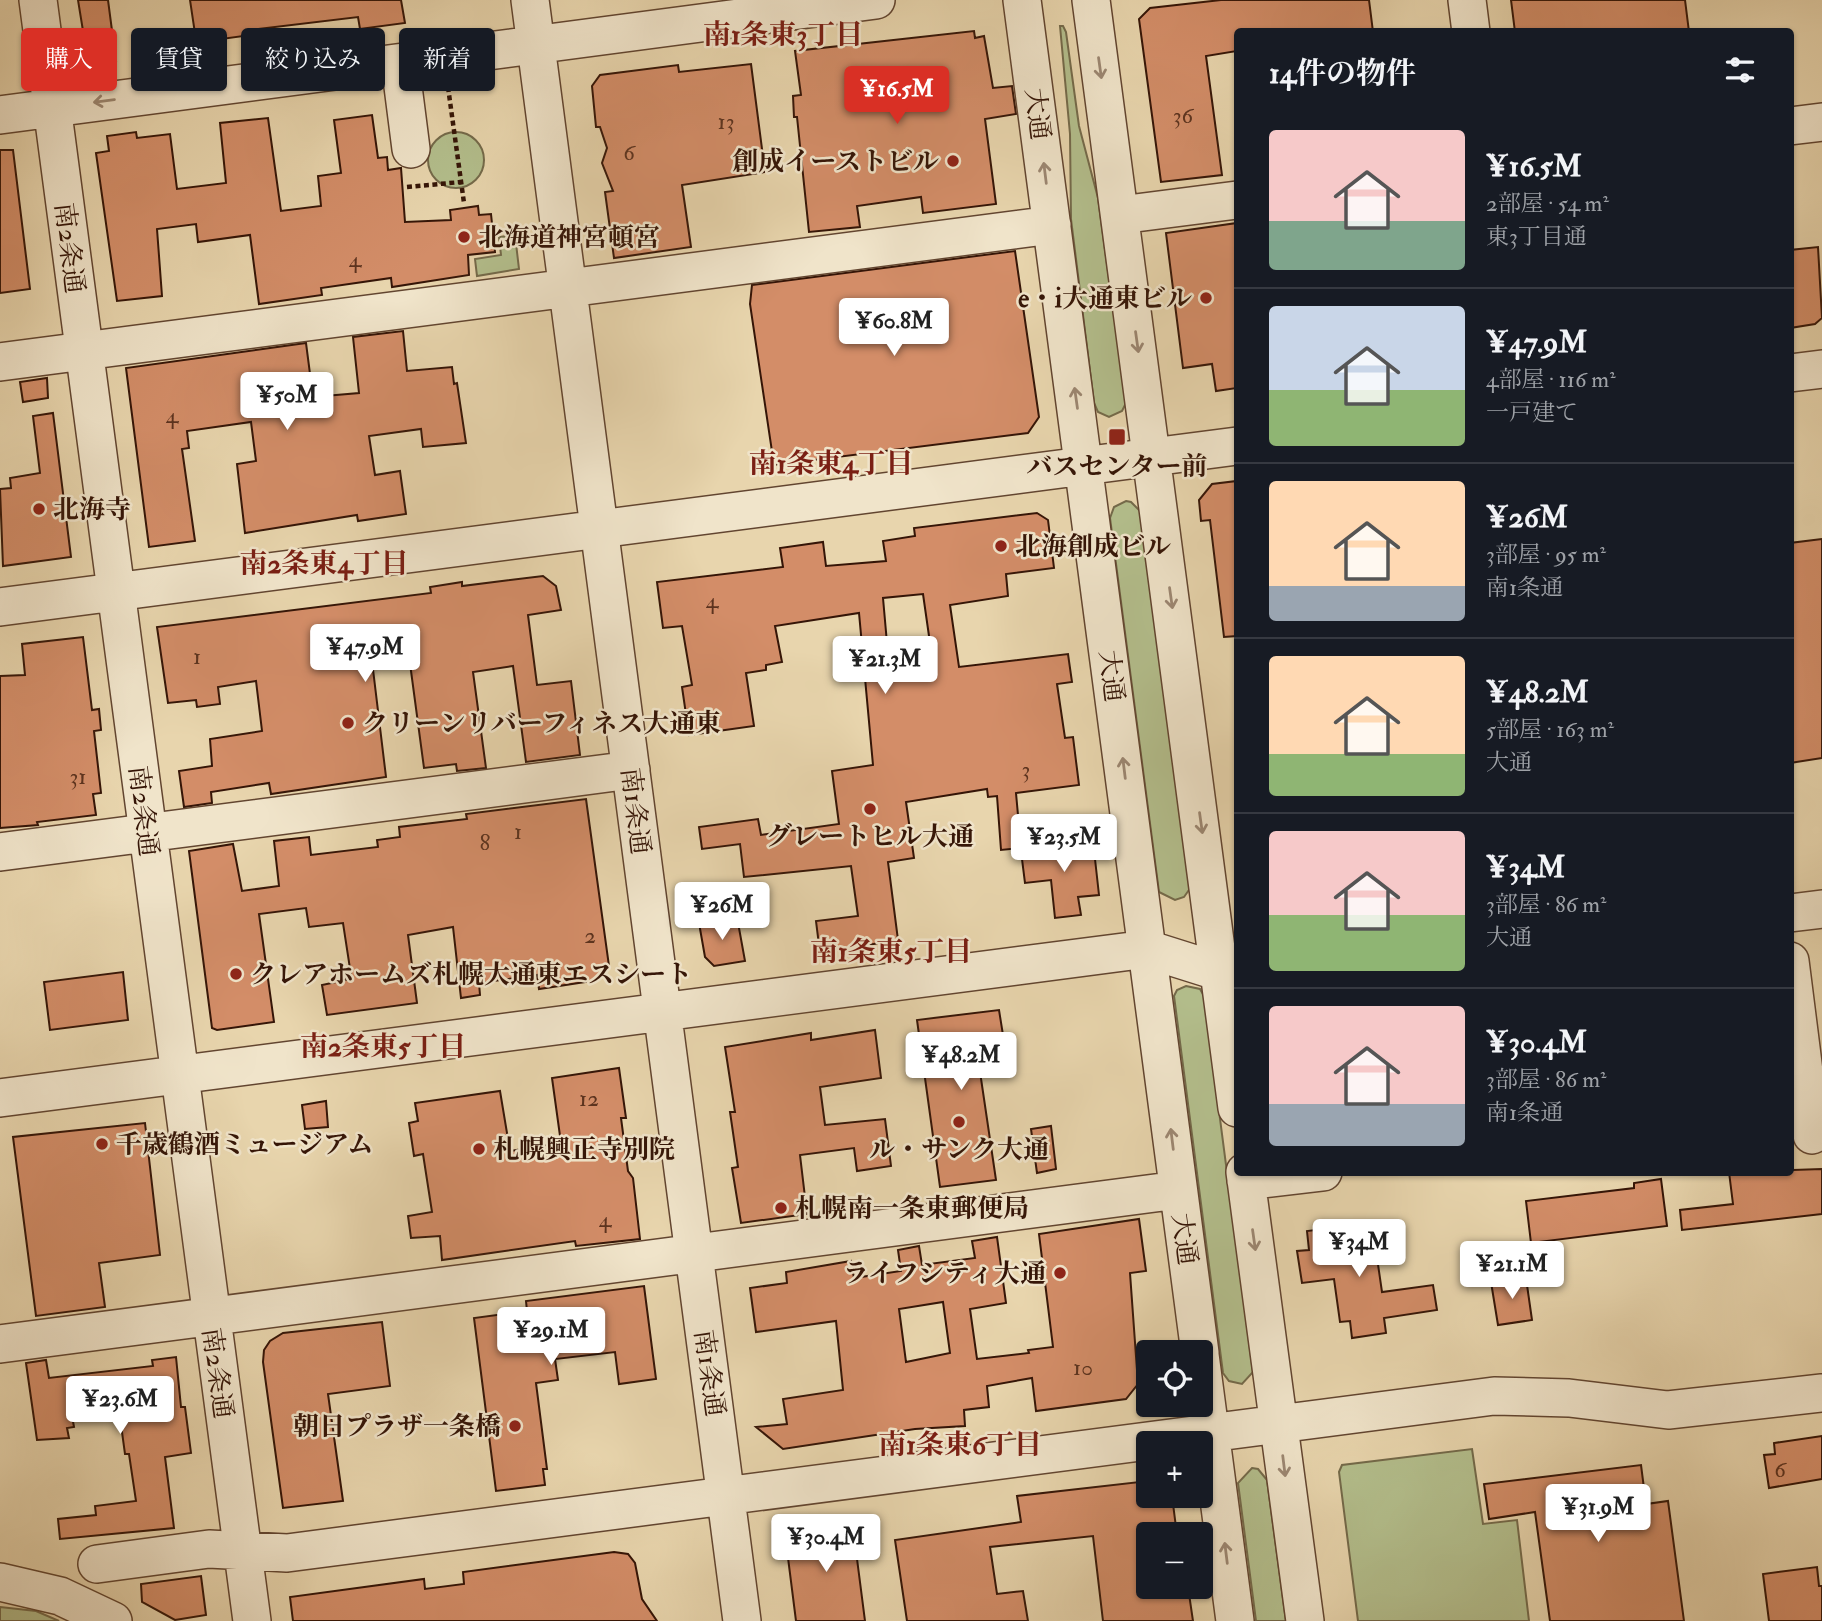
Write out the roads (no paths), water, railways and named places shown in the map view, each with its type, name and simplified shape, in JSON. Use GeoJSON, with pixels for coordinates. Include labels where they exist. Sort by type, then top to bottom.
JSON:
{"type":"FeatureCollection","features":[{"type":"Feature","properties":{"kind":"street","name":"南2条通"},"geometry":{"type":"LineString","coordinates":[[38,0],[252,1621]]}},
{"type":"Feature","properties":{"kind":"street","name":"南1条通"},"geometry":{"type":"LineString","coordinates":[[530,0],[742,1621]]}},
{"type":"Feature","properties":{"kind":"street"},"geometry":{"type":"LineString","coordinates":[[495,51],[876,0]]}},
{"type":"Feature","properties":{"kind":"street","name":"大通"},"geometry":{"type":"LineString","coordinates":[[1022,0],[1198,1340]]}},
{"type":"Feature","properties":{"kind":"street"},"geometry":{"type":"LineString","coordinates":[[1091,0],[1153,457],[1229,972],[1234,1057]]}},
{"type":"Feature","properties":{"kind":"street"},"geometry":{"type":"LineString","coordinates":[[1467,0],[1470,28]]}},
{"type":"Feature","properties":{"kind":"street"},"geometry":{"type":"LineString","coordinates":[[0,115],[399,63]]}},
{"type":"Feature","properties":{"kind":"street"},"geometry":{"type":"LineString","coordinates":[[404,91],[411,149]]}},
{"type":"Feature","properties":{"kind":"street"},"geometry":{"type":"LineString","coordinates":[[1794,126],[1822,122]]}},
{"type":"Feature","properties":{"kind":"street"},"geometry":{"type":"LineString","coordinates":[[1120,215],[1234,200]]}},
{"type":"Feature","properties":{"kind":"street"},"geometry":{"type":"LineString","coordinates":[[0,362],[1052,225]]}},
{"type":"Feature","properties":{"kind":"street"},"geometry":{"type":"LineString","coordinates":[[1794,372],[1822,369]]}},
{"type":"Feature","properties":{"kind":"street"},"geometry":{"type":"LineString","coordinates":[[0,607],[1234,446]]}},
{"type":"Feature","properties":{"kind":"street"},"geometry":{"type":"LineString","coordinates":[[0,852],[631,770]]}},
{"type":"Feature","properties":{"kind":"street"},"geometry":{"type":"LineString","coordinates":[[1794,912],[1822,909]]}},
{"type":"Feature","properties":{"kind":"street"},"geometry":{"type":"LineString","coordinates":[[0,1098],[1147,948],[1229,972]]}},
{"type":"Feature","properties":{"kind":"street"},"geometry":{"type":"LineString","coordinates":[[1794,1000],[1808,1135]]}},
{"type":"Feature","properties":{"kind":"street"},"geometry":{"type":"LineString","coordinates":[[1246,1177],[1305,1621]]}},
{"type":"Feature","properties":{"kind":"street"},"geometry":{"type":"LineString","coordinates":[[0,1344],[1178,1190]]}},
{"type":"Feature","properties":{"kind":"street"},"geometry":{"type":"LineString","coordinates":[[1211,1431],[1494,1396],[1569,1398],[1668,1410],[1822,1393]]}},
{"type":"Feature","properties":{"kind":"street","name":"大通"},"geometry":{"type":"LineString","coordinates":[[1209,1417],[1211,1431]]}},
{"type":"Feature","properties":{"kind":"street"},"geometry":{"type":"LineString","coordinates":[[97,1564],[209,1549],[287,1553],[1136,1441]]}},
{"type":"Feature","properties":{"kind":"street","name":"大通"},"geometry":{"type":"LineString","coordinates":[[1213,1447],[1235,1621]]}},
{"type":"Feature","properties":{"kind":"street"},"geometry":{"type":"LineString","coordinates":[[0,1582],[60,1595],[113,1621]]}},
{"type":"Feature","properties":{"kind":"place","name":"創成イーストビル"},"geometry":{"type":"Point","coordinates":[953,161]}},
{"type":"Feature","properties":{"kind":"place","name":"北海道神宮頓宮"},"geometry":{"type":"Point","coordinates":[464,237]}},
{"type":"Feature","properties":{"kind":"place","name":"e・i大通東ビル"},"geometry":{"type":"Point","coordinates":[1206,298]}},
{"type":"Feature","properties":{"kind":"place","name":"バスセンター前"},"geometry":{"type":"Point","coordinates":[1117,437]}},
{"type":"Feature","properties":{"kind":"place","name":"北海寺"},"geometry":{"type":"Point","coordinates":[39,509]}},
{"type":"Feature","properties":{"kind":"place","name":"北海創成ビル"},"geometry":{"type":"Point","coordinates":[1001,546]}},
{"type":"Feature","properties":{"kind":"place","name":"クリーンリバーフィネス大通東"},"geometry":{"type":"Point","coordinates":[348,723]}},
{"type":"Feature","properties":{"kind":"place","name":"グレートヒル大通"},"geometry":{"type":"Point","coordinates":[870,809]}},
{"type":"Feature","properties":{"kind":"place","name":"クレアホームズ札幌大通東エスシート"},"geometry":{"type":"Point","coordinates":[236,974]}},
{"type":"Feature","properties":{"kind":"place","name":"ル・サンク大通"},"geometry":{"type":"Point","coordinates":[959,1122]}},
{"type":"Feature","properties":{"kind":"place","name":"千歳鶴酒ミュージアム"},"geometry":{"type":"Point","coordinates":[102,1144]}},
{"type":"Feature","properties":{"kind":"place","name":"札幌興正寺別院"},"geometry":{"type":"Point","coordinates":[479,1149]}},
{"type":"Feature","properties":{"kind":"place","name":"札幌南一条東郵便局"},"geometry":{"type":"Point","coordinates":[781,1208]}},
{"type":"Feature","properties":{"kind":"place","name":"ライフシティ大通"},"geometry":{"type":"Point","coordinates":[1060,1273]}},
{"type":"Feature","properties":{"kind":"place","name":"朝日プラザ一条橋"},"geometry":{"type":"Point","coordinates":[515,1426]}},
{"type":"Feature","properties":{"kind":"district","name":"南1条東3丁目"},"geometry":{"type":"Point","coordinates":[783,34]}},
{"type":"Feature","properties":{"kind":"district","name":"南1条東4丁目"},"geometry":{"type":"Point","coordinates":[831,463]}},
{"type":"Feature","properties":{"kind":"district","name":"南2条東4丁目"},"geometry":{"type":"Point","coordinates":[324,563]}},
{"type":"Feature","properties":{"kind":"district","name":"南1条東5丁目"},"geometry":{"type":"Point","coordinates":[891,951]}},
{"type":"Feature","properties":{"kind":"district","name":"南2条東5丁目"},"geometry":{"type":"Point","coordinates":[383,1046]}},
{"type":"Feature","properties":{"kind":"district","name":"南1条東6丁目"},"geometry":{"type":"Point","coordinates":[960,1444]}}]}
